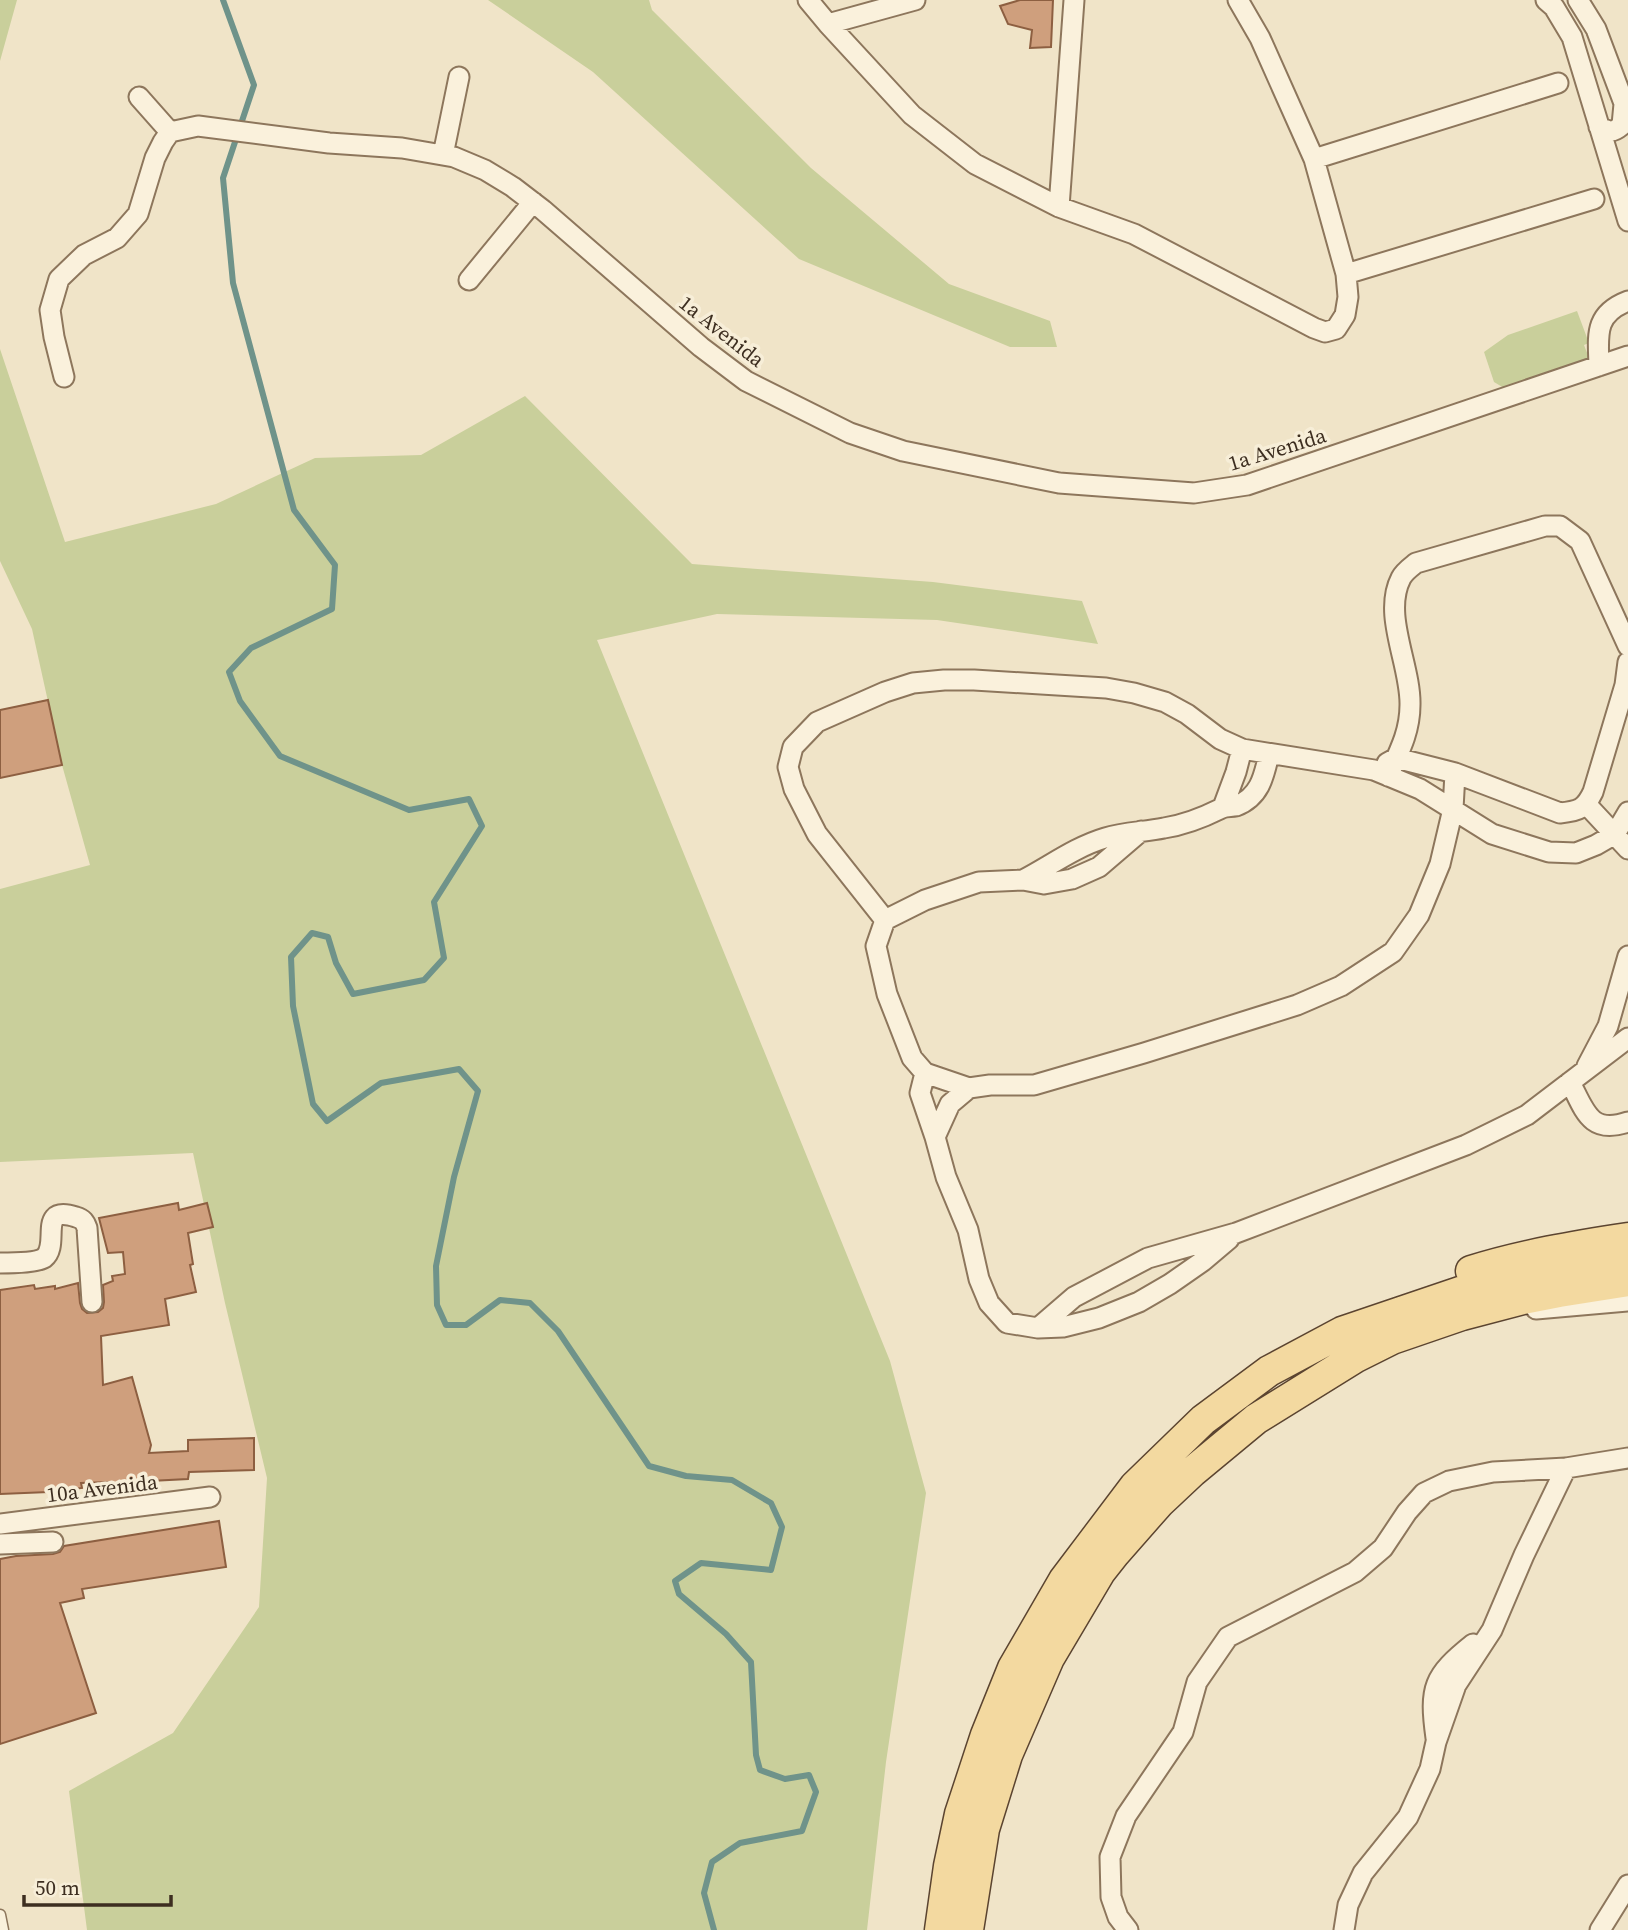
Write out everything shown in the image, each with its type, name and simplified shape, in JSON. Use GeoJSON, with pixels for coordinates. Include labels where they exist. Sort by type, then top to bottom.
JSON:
{"type":"FeatureCollection","features":[{"type":"Feature","properties":{"kind":"main road"},"geometry":{"type":"LineString","coordinates":[[1342,1332],[1373,1308],[1437,1282],[1525,1256],[1628,1238]]}},
{"type":"Feature","properties":{"kind":"main road"},"geometry":{"type":"LineString","coordinates":[[940,1930],[960,1814],[986,1735],[1013,1668],[1064,1580],[1135,1486],[1203,1420],[1269,1371],[1342,1332],[1466,1290],[1609,1261],[1628,1260]]}},
{"type":"Feature","properties":{"kind":"main road"},"geometry":{"type":"LineString","coordinates":[[968,1930],[984,1829],[1007,1755],[1049,1658],[1100,1572],[1158,1503],[1256,1419],[1356,1357],[1392,1339],[1462,1315],[1559,1292],[1628,1281]]}},
{"type":"Feature","properties":{"kind":"street"},"geometry":{"type":"LineString","coordinates":[[808,0],[912,115],[975,164],[1059,207],[1134,234],[1325,332],[1335,329],[1345,315],[1348,298],[1346,274],[1314,159],[1260,38],[1238,0]]}},
{"type":"Feature","properties":{"kind":"street"},"geometry":{"type":"LineString","coordinates":[[828,24],[915,0]]}},
{"type":"Feature","properties":{"kind":"street"},"geometry":{"type":"LineString","coordinates":[[1059,207],[1074,0]]}},
{"type":"Feature","properties":{"kind":"street"},"geometry":{"type":"LineString","coordinates":[[1546,0],[1554,7],[1572,37],[1626,208]]}},
{"type":"Feature","properties":{"kind":"street"},"geometry":{"type":"LineString","coordinates":[[1578,0],[1596,29],[1626,109],[1622,125],[1616,131],[1609,132],[1599,127]]}},
{"type":"Feature","properties":{"kind":"street"},"geometry":{"type":"LineString","coordinates":[[443,155],[458,77]]}},
{"type":"Feature","properties":{"kind":"street"},"geometry":{"type":"LineString","coordinates":[[1314,159],[1558,83]]}},
{"type":"Feature","properties":{"kind":"street"},"geometry":{"type":"LineString","coordinates":[[64,377],[50,310],[59,279],[84,255],[117,237],[138,214],[155,158],[170,132],[139,97]]}},
{"type":"Feature","properties":{"kind":"street","name":"1a Avenida"},"geometry":{"type":"LineString","coordinates":[[170,132],[198,126],[329,143],[402,148],[454,157],[485,170],[533,202],[701,347],[746,380],[850,433],[903,451],[1059,483],[1194,493],[1247,485],[1628,356]]}},
{"type":"Feature","properties":{"kind":"street"},"geometry":{"type":"LineString","coordinates":[[1346,274],[1594,199]]}},
{"type":"Feature","properties":{"kind":"street"},"geometry":{"type":"LineString","coordinates":[[469,280],[533,202]]}},
{"type":"Feature","properties":{"kind":"street"},"geometry":{"type":"LineString","coordinates":[[1599,366],[1598,331],[1609,312],[1628,301]]}},
{"type":"Feature","properties":{"kind":"street"},"geometry":{"type":"LineString","coordinates":[[1386,768],[1408,732],[1408,676],[1395,619],[1395,597],[1401,576],[1416,563],[1545,526],[1560,526],[1580,541],[1628,646]]}},
{"type":"Feature","properties":{"kind":"street"},"geometry":{"type":"LineString","coordinates":[[885,920],[817,834],[794,789],[788,767],[793,747],[817,722],[885,692],[913,683],[944,680],[1107,688],[1166,702],[1220,739],[1242,748],[1269,754],[1455,774],[1560,813],[1575,812],[1587,805],[1593,792],[1625,685],[1628,662]]}},
{"type":"Feature","properties":{"kind":"street"},"geometry":{"type":"LineString","coordinates":[[1223,807],[1242,748]]}},
{"type":"Feature","properties":{"kind":"street"},"geometry":{"type":"LineString","coordinates":[[1269,754],[1263,780],[1255,793],[1245,801],[1233,807],[1223,807],[1187,823],[1141,831],[1099,867],[1072,879],[1044,884],[1023,880],[979,882],[925,900],[885,920],[876,946],[887,994],[912,1058],[925,1073],[969,1088],[1034,1084],[1297,1005],[1341,986],[1393,952],[1419,915],[1440,864],[1453,808],[1455,774]]}},
{"type":"Feature","properties":{"kind":"street"},"geometry":{"type":"LineString","coordinates":[[1386,768],[1492,834],[1549,852],[1576,853],[1596,845],[1622,842]]}},
{"type":"Feature","properties":{"kind":"street"},"geometry":{"type":"LineString","coordinates":[[1587,805],[1622,842]]}},
{"type":"Feature","properties":{"kind":"street"},"geometry":{"type":"LineString","coordinates":[[1622,842],[1628,812]]}},
{"type":"Feature","properties":{"kind":"street"},"geometry":{"type":"LineString","coordinates":[[1628,956],[1608,1026],[1577,1077],[1588,1116],[1604,1126],[1628,1122]]}},
{"type":"Feature","properties":{"kind":"street"},"geometry":{"type":"LineString","coordinates":[[1038,1328],[1074,1297],[1148,1258],[1236,1233],[1466,1145],[1527,1115],[1628,1038]]}},
{"type":"Feature","properties":{"kind":"street"},"geometry":{"type":"LineString","coordinates":[[925,1073],[920,1093],[946,1177],[968,1230],[979,1279],[989,1303],[1007,1323],[1038,1328],[1063,1327],[1099,1318],[1139,1302],[1170,1284],[1236,1233]]}},
{"type":"Feature","properties":{"kind":"street"},"geometry":{"type":"LineString","coordinates":[[935,1137],[950,1104],[969,1088]]}},
{"type":"Feature","properties":{"kind":"street"},"geometry":{"type":"LineString","coordinates":[[0,1264],[45,1257],[50,1250],[52,1221],[57,1215],[80,1218],[87,1228],[92,1302]]}},
{"type":"Feature","properties":{"kind":"street"},"geometry":{"type":"LineString","coordinates":[[1462,1315],[1628,1301]]}},
{"type":"Feature","properties":{"kind":"street"},"geometry":{"type":"LineString","coordinates":[[1128,1930],[1118,1917],[1111,1897],[1110,1857],[1126,1816],[1183,1732],[1197,1682],[1228,1637],[1355,1572],[1383,1548],[1407,1512],[1424,1493],[1449,1481],[1493,1472],[1566,1468],[1628,1458]]}},
{"type":"Feature","properties":{"kind":"street"},"geometry":{"type":"LineString","coordinates":[[1344,1930],[1348,1905],[1363,1873],[1408,1817],[1430,1769],[1436,1742],[1456,1685],[1492,1630],[1566,1468]]}},
{"type":"Feature","properties":{"kind":"street","name":"10a Avenida"},"geometry":{"type":"LineString","coordinates":[[0,1524],[210,1497]]}},
{"type":"Feature","properties":{"kind":"street"},"geometry":{"type":"LineString","coordinates":[[0,1544],[54,1542]]}},
{"type":"Feature","properties":{"kind":"street"},"geometry":{"type":"LineString","coordinates":[[1600,1930],[1628,1885]]}},
{"type":"Feature","properties":{"kind":"lane"},"geometry":{"type":"LineString","coordinates":[[0,1914],[3,1930]]}},
{"type":"Feature","properties":{"kind":"green space"},"geometry":{"type":"Polygon","coordinates":[[[0,0],[17,0],[0,61],[0,0]]]}},
{"type":"Feature","properties":{"kind":"green space"},"geometry":{"type":"Polygon","coordinates":[[[488,0],[649,0],[652,10],[811,168],[949,284],[1050,321],[1057,347],[1010,347],[799,259],[593,72],[488,0]]]}},
{"type":"Feature","properties":{"kind":"green space"},"geometry":{"type":"Polygon","coordinates":[[[1577,311],[1589,343],[1584,345],[1589,358],[1504,388],[1494,382],[1484,352],[1508,335],[1577,311]]]}},
{"type":"Feature","properties":{"kind":"green space"},"geometry":{"type":"Polygon","coordinates":[[[0,349],[65,542],[216,504],[315,458],[421,455],[525,396],[692,564],[933,582],[1082,601],[1098,644],[937,620],[717,614],[597,640],[890,1361],[926,1493],[886,1762],[867,1930],[87,1930],[69,1791],[173,1733],[259,1607],[267,1478],[225,1303],[193,1153],[0,1162],[0,889],[90,865],[62,765],[32,629],[0,561],[0,349]]]}},
{"type":"Feature","properties":{"kind":"building"},"geometry":{"type":"Polygon","coordinates":[[[1020,0],[1053,0],[1051,47],[1030,48],[1032,30],[1008,24],[1000,6],[1020,0]]]}},
{"type":"Feature","properties":{"kind":"building"},"geometry":{"type":"Polygon","coordinates":[[[48,700],[62,765],[0,778],[0,710],[48,700]]]}},
{"type":"Feature","properties":{"kind":"building"},"geometry":{"type":"Polygon","coordinates":[[[178,1203],[179,1210],[207,1203],[213,1227],[188,1233],[193,1264],[190,1265],[196,1292],[165,1299],[169,1325],[101,1336],[103,1385],[132,1377],[151,1445],[149,1453],[188,1451],[188,1440],[254,1438],[254,1470],[189,1472],[188,1479],[150,1481],[151,1484],[81,1483],[82,1488],[0,1494],[0,1290],[34,1285],[35,1289],[55,1286],[55,1289],[78,1283],[82,1309],[87,1313],[98,1312],[103,1308],[103,1285],[113,1281],[112,1276],[125,1274],[123,1252],[108,1253],[99,1218],[178,1203]]]}},
{"type":"Feature","properties":{"kind":"building"},"geometry":{"type":"Polygon","coordinates":[[[219,1521],[226,1567],[82,1589],[84,1598],[60,1603],[96,1713],[0,1744],[0,1559],[53,1554],[60,1552],[64,1546],[219,1521]]]}},
{"type":"Feature","properties":{"kind":"waterway"},"geometry":{"type":"LineString","coordinates":[[223,0],[254,85],[223,178],[233,283],[294,510],[335,565],[332,609],[251,648],[229,672],[240,701],[280,756],[409,810],[469,799],[482,826],[434,902],[444,958],[424,980],[353,994],[336,963],[328,937],[312,933],[291,957],[293,1006],[313,1104],[327,1121],[381,1083],[459,1069],[478,1091],[454,1177],[436,1266],[437,1305],[446,1325],[466,1325],[500,1300],[530,1303],[558,1331],[649,1466],[686,1476],[732,1480],[771,1503],[782,1527],[771,1570],[701,1563],[675,1581],[679,1594],[726,1634],[751,1662],[756,1755],[760,1770],[785,1779],[809,1775],[816,1792],[802,1831],[740,1843],[712,1862],[704,1893],[714,1930]]}}]}
